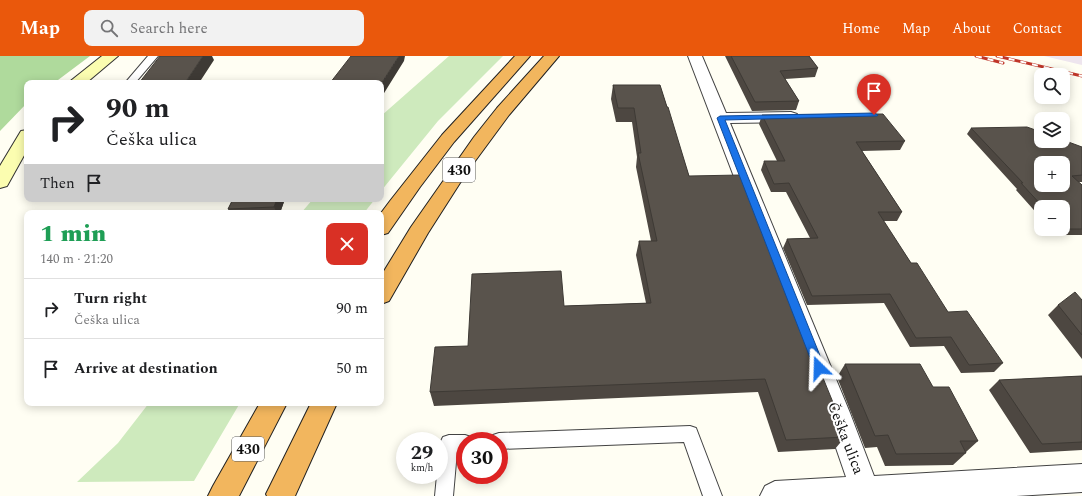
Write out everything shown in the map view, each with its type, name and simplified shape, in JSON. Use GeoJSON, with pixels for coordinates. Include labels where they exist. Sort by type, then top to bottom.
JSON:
{"type":"FeatureCollection","features":[{"type":"Feature","properties":{"kind":"highway","name":"430"},"geometry":{"type":"LineString","coordinates":[[384,224],[415,180],[445,142],[523,56]]}},
{"type":"Feature","properties":{"kind":"highway","name":"430"},"geometry":{"type":"LineString","coordinates":[[384,290],[418,230],[452,179],[500,115],[552,56]]}},
{"type":"Feature","properties":{"kind":"highway","name":"430"},"geometry":{"type":"LineString","coordinates":[[223,496],[272,406]]}},
{"type":"Feature","properties":{"kind":"highway"},"geometry":{"type":"LineString","coordinates":[[281,494],[323,406]]}},
{"type":"Feature","properties":{"kind":"street"},"geometry":{"type":"LineString","coordinates":[[80,80],[111,56]]}},
{"type":"Feature","properties":{"kind":"street","name":"Češka ulica"},"geometry":{"type":"LineString","coordinates":[[695,56],[837,413],[865,490]]}},
{"type":"Feature","properties":{"kind":"street"},"geometry":{"type":"LineString","coordinates":[[720,118],[805,116]]}},
{"type":"Feature","properties":{"kind":"street"},"geometry":{"type":"LineString","coordinates":[[0,182],[24,140]]}},
{"type":"Feature","properties":{"kind":"street"},"geometry":{"type":"LineString","coordinates":[[775,496],[1082,478]]}},
{"type":"Feature","properties":{"kind":"lane"},"geometry":{"type":"LineString","coordinates":[[133,80],[153,56]]}},
{"type":"Feature","properties":{"kind":"lane"},"geometry":{"type":"LineString","coordinates":[[508,441],[690,434],[705,478],[713,496]]}},
{"type":"Feature","properties":{"kind":"lane"},"geometry":{"type":"LineString","coordinates":[[444,496],[449,443],[456,443]]}},
{"type":"Feature","properties":{"kind":"shaded area"},"geometry":{"type":"Polygon","coordinates":[[[1044,56],[1082,56],[1082,65],[1044,56]]]}},
{"type":"Feature","properties":{"kind":"green space"},"geometry":{"type":"Polygon","coordinates":[[[0,56],[90,56],[58,80],[24,80],[24,106],[0,131],[0,56]]]}},
{"type":"Feature","properties":{"kind":"green space"},"geometry":{"type":"Polygon","coordinates":[[[449,56],[503,56],[438,121],[384,187],[384,113],[449,56]]]}},
{"type":"Feature","properties":{"kind":"green space"},"geometry":{"type":"Polygon","coordinates":[[[310,202],[373,202],[366,210],[304,210],[310,202]]]}},
{"type":"Feature","properties":{"kind":"green space"},"geometry":{"type":"Polygon","coordinates":[[[147,406],[238,406],[194,481],[77,482],[118,443],[147,406]]]}},
{"type":"Feature","properties":{"kind":"building"},"geometry":{"type":"Polygon","coordinates":[[[160,56],[203,56],[187,80],[141,80],[160,56]]]}},
{"type":"Feature","properties":{"kind":"building"},"geometry":{"type":"Polygon","coordinates":[[[351,56],[399,56],[384,80],[332,80],[351,56]]]}},
{"type":"Feature","properties":{"kind":"building"},"geometry":{"type":"Polygon","coordinates":[[[731,56],[809,56],[818,68],[780,71],[799,101],[755,102],[731,56]]]}},
{"type":"Feature","properties":{"kind":"building"},"geometry":{"type":"Polygon","coordinates":[[[613,85],[660,85],[689,176],[740,175],[832,400],[845,437],[786,440],[765,379],[430,392],[435,347],[468,346],[472,274],[561,271],[564,306],[651,303],[639,241],[657,241],[638,153],[641,153],[634,108],[618,108],[613,85]]]}},
{"type":"Feature","properties":{"kind":"building"},"geometry":{"type":"Polygon","coordinates":[[[883,114],[905,141],[856,142],[902,212],[878,212],[911,263],[917,263],[948,312],[967,311],[1003,363],[969,365],[951,337],[916,338],[890,294],[812,296],[787,239],[818,238],[789,183],[774,184],[764,161],[785,161],[762,115],[883,114]]]}},
{"type":"Feature","properties":{"kind":"building"},"geometry":{"type":"Polygon","coordinates":[[[1027,127],[1034,130],[1034,148],[1070,148],[1070,143],[1082,147],[1082,175],[1072,176],[1082,185],[1082,229],[1070,229],[1070,200],[1037,200],[1021,183],[1023,183],[971,128],[1027,127]]]}},
{"type":"Feature","properties":{"kind":"building"},"geometry":{"type":"Polygon","coordinates":[[[232,202],[276,202],[274,207],[228,209],[232,202]]]}},
{"type":"Feature","properties":{"kind":"building"},"geometry":{"type":"Polygon","coordinates":[[[1075,292],[1082,300],[1082,335],[1058,305],[1075,292]]]}},
{"type":"Feature","properties":{"kind":"building"},"geometry":{"type":"Polygon","coordinates":[[[845,364],[920,364],[933,387],[949,387],[978,441],[960,441],[966,453],[896,454],[888,435],[875,436],[845,364]]]}},
{"type":"Feature","properties":{"kind":"building"},"geometry":{"type":"Polygon","coordinates":[[[1082,376],[1082,442],[1042,444],[999,380],[1082,376]]]}},
{"type":"Feature","properties":{"kind":"railway"},"geometry":{"type":"LineString","coordinates":[[976,56],[1003,63]]}},
{"type":"Feature","properties":{"kind":"railway"},"geometry":{"type":"LineString","coordinates":[[997,56],[1082,76]]}},
{"type":"Feature","properties":{"kind":"route"},"geometry":{"type":"LineString","coordinates":[[819,368],[720,118],[874,115]]}}]}
